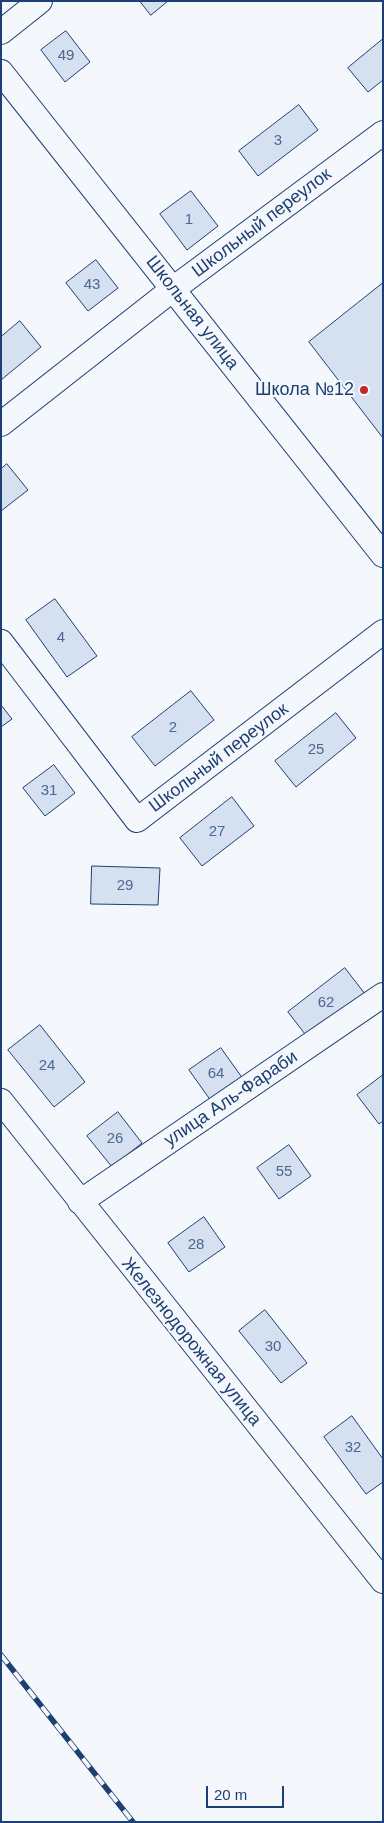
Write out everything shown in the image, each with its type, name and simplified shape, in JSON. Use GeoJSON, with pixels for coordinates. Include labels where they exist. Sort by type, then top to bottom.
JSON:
{"type":"FeatureCollection","features":[{"type":"Feature","properties":{"kind":"street"},"geometry":{"type":"LineString","coordinates":[[1,32],[40,1]]}},
{"type":"Feature","properties":{"kind":"street","name":"Школьная улица"},"geometry":{"type":"LineString","coordinates":[[1,72],[383,554]]}},
{"type":"Feature","properties":{"kind":"street","name":"Школьный переулок"},"geometry":{"type":"LineString","coordinates":[[1,424],[173,289],[383,134]]}},
{"type":"Feature","properties":{"kind":"street","name":"Школьный переулок"},"geometry":{"type":"LineString","coordinates":[[1,642],[137,820],[383,632]]}},
{"type":"Feature","properties":{"kind":"street","name":"улица Аль-Фараби"},"geometry":{"type":"LineString","coordinates":[[80,1202],[383,995]]}},
{"type":"Feature","properties":{"kind":"street","name":"Железнодорожная улица"},"geometry":{"type":"LineString","coordinates":[[1,1102],[383,1581]]}},
{"type":"Feature","properties":{"kind":"building"},"geometry":{"type":"Polygon","coordinates":[[[140,1],[168,1],[151,15],[140,1]]]}},
{"type":"Feature","properties":{"kind":"building"},"geometry":{"type":"Polygon","coordinates":[[[66,31],[90,62],[65,82],[41,50],[66,31]]]}},
{"type":"Feature","properties":{"kind":"building"},"geometry":{"type":"Polygon","coordinates":[[[383,39],[383,80],[368,92],[348,68],[383,39]]]}},
{"type":"Feature","properties":{"kind":"building"},"geometry":{"type":"Polygon","coordinates":[[[299,105],[318,130],[258,176],[239,151],[299,105]]]}},
{"type":"Feature","properties":{"kind":"building"},"geometry":{"type":"Polygon","coordinates":[[[191,191],[218,226],[187,250],[160,214],[191,191]]]}},
{"type":"Feature","properties":{"kind":"building"},"geometry":{"type":"Polygon","coordinates":[[[96,260],[118,288],[88,311],[66,283],[96,260]]]}},
{"type":"Feature","properties":{"kind":"building","name":"Школа №12"},"geometry":{"type":"Polygon","coordinates":[[[383,283],[383,438],[309,342],[383,283]]]}},
{"type":"Feature","properties":{"kind":"building"},"geometry":{"type":"Polygon","coordinates":[[[20,321],[41,347],[1,380],[1,337],[20,321]]]}},
{"type":"Feature","properties":{"kind":"building"},"geometry":{"type":"Polygon","coordinates":[[[7,464],[28,490],[1,511],[1,469],[7,464]]]}},
{"type":"Feature","properties":{"kind":"building"},"geometry":{"type":"Polygon","coordinates":[[[55,599],[97,656],[67,677],[26,620],[55,599]]]}},
{"type":"Feature","properties":{"kind":"building"},"geometry":{"type":"Polygon","coordinates":[[[191,691],[214,720],[155,766],[132,737],[191,691]]]}},
{"type":"Feature","properties":{"kind":"building"},"geometry":{"type":"Polygon","coordinates":[[[1,705],[12,719],[1,727],[1,705]]]}},
{"type":"Feature","properties":{"kind":"building"},"geometry":{"type":"Polygon","coordinates":[[[336,713],[356,738],[296,787],[275,761],[336,713]]]}},
{"type":"Feature","properties":{"kind":"building"},"geometry":{"type":"Polygon","coordinates":[[[54,765],[75,793],[45,816],[23,788],[54,765]]]}},
{"type":"Feature","properties":{"kind":"building"},"geometry":{"type":"Polygon","coordinates":[[[232,797],[254,826],[202,866],[180,838],[232,797]]]}},
{"type":"Feature","properties":{"kind":"building"},"geometry":{"type":"Polygon","coordinates":[[[92,866],[160,868],[158,905],[91,904],[92,866]]]}},
{"type":"Feature","properties":{"kind":"building"},"geometry":{"type":"Polygon","coordinates":[[[345,968],[365,994],[308,1038],[288,1012],[345,968]]]}},
{"type":"Feature","properties":{"kind":"building"},"geometry":{"type":"Polygon","coordinates":[[[40,1025],[85,1082],[54,1107],[8,1050],[40,1025]]]}},
{"type":"Feature","properties":{"kind":"building"},"geometry":{"type":"Polygon","coordinates":[[[221,1048],[243,1079],[211,1101],[189,1070],[221,1048]]]}},
{"type":"Feature","properties":{"kind":"building"},"geometry":{"type":"Polygon","coordinates":[[[383,1075],[383,1121],[379,1124],[357,1095],[383,1075]]]}},
{"type":"Feature","properties":{"kind":"building"},"geometry":{"type":"Polygon","coordinates":[[[118,1112],[142,1143],[112,1167],[87,1136],[118,1112]]]}},
{"type":"Feature","properties":{"kind":"building"},"geometry":{"type":"Polygon","coordinates":[[[289,1145],[311,1176],[279,1199],[257,1168],[289,1145]]]}},
{"type":"Feature","properties":{"kind":"building"},"geometry":{"type":"Polygon","coordinates":[[[204,1217],[225,1247],[189,1272],[168,1243],[204,1217]]]}},
{"type":"Feature","properties":{"kind":"building"},"geometry":{"type":"Polygon","coordinates":[[[265,1310],[307,1363],[281,1383],[239,1331],[265,1310]]]}},
{"type":"Feature","properties":{"kind":"building"},"geometry":{"type":"Polygon","coordinates":[[[352,1416],[383,1459],[383,1482],[366,1494],[324,1437],[352,1416]]]}},
{"type":"Feature","properties":{"kind":"railway"},"geometry":{"type":"LineString","coordinates":[[1,1655],[133,1822]]}},
{"type":"Feature","properties":{"kind":"place","name":"Школа №12"},"geometry":{"type":"Point","coordinates":[364,390]}}]}
